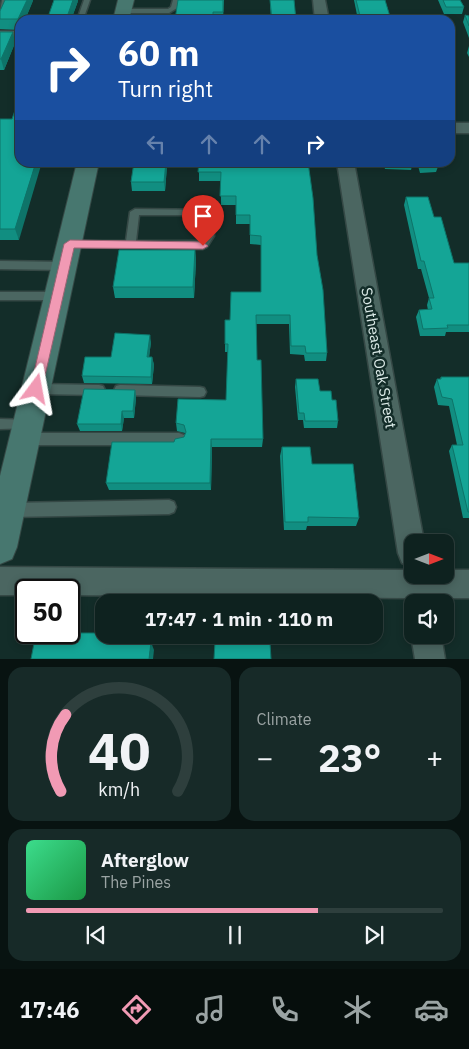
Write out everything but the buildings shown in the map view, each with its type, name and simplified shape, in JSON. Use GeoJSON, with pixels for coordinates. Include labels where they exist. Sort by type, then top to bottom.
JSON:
{"type":"FeatureCollection","features":[{"type":"Feature","properties":{"kind":"main road"},"geometry":{"type":"LineString","coordinates":[[0,546],[8,510],[17,429],[36,389],[87,167]]}},
{"type":"Feature","properties":{"kind":"street"},"geometry":{"type":"LineString","coordinates":[[319,0],[321,15]]}},
{"type":"Feature","properties":{"kind":"street"},"geometry":{"type":"LineString","coordinates":[[0,36],[15,36]]}},
{"type":"Feature","properties":{"kind":"street"},"geometry":{"type":"LineString","coordinates":[[455,128],[469,128]]}},
{"type":"Feature","properties":{"kind":"street","name":"Southeast Oak Street"},"geometry":{"type":"LineString","coordinates":[[346,167],[409,534]]}},
{"type":"Feature","properties":{"kind":"street"},"geometry":{"type":"LineString","coordinates":[[0,581],[418,587],[469,584]]}},
{"type":"Feature","properties":{"kind":"street"},"geometry":{"type":"LineString","coordinates":[[428,644],[430,659]]}},
{"type":"Feature","properties":{"kind":"lane"},"geometry":{"type":"LineString","coordinates":[[0,10],[5,0]]}},
{"type":"Feature","properties":{"kind":"lane"},"geometry":{"type":"LineString","coordinates":[[82,15],[87,0]]}},
{"type":"Feature","properties":{"kind":"lane"},"geometry":{"type":"LineString","coordinates":[[123,10],[169,10],[174,8],[176,0]]}},
{"type":"Feature","properties":{"kind":"lane"},"geometry":{"type":"LineString","coordinates":[[0,265],[130,245],[203,246],[209,236],[210,212],[135,212],[130,245]]}},
{"type":"Feature","properties":{"kind":"lane"},"geometry":{"type":"LineString","coordinates":[[0,296],[57,296]]}},
{"type":"Feature","properties":{"kind":"lane"},"geometry":{"type":"LineString","coordinates":[[36,389],[200,392]]}},
{"type":"Feature","properties":{"kind":"lane"},"geometry":{"type":"LineString","coordinates":[[17,429],[178,439]]}},
{"type":"Feature","properties":{"kind":"lane"},"geometry":{"type":"LineString","coordinates":[[8,510],[169,507]]}},
{"type":"Feature","properties":{"kind":"route"},"geometry":{"type":"LineString","coordinates":[[36,389],[70,244],[203,246]]}}]}
